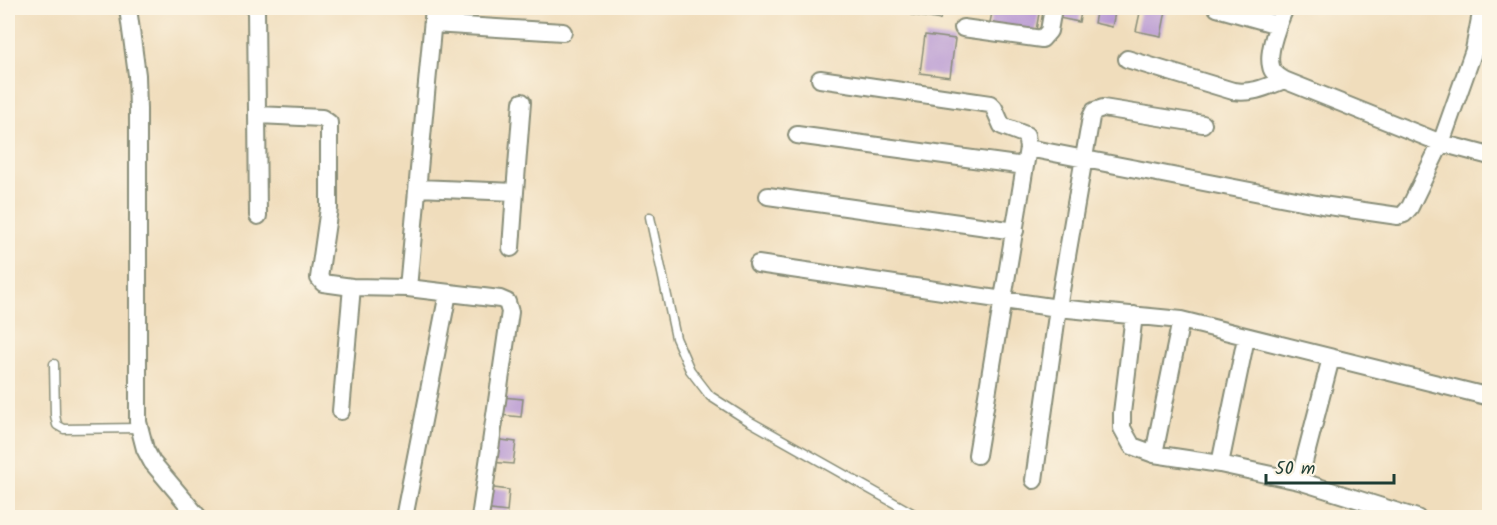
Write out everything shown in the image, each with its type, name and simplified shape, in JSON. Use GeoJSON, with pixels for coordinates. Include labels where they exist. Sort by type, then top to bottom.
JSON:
{"type":"FeatureCollection","features":[{"type":"Feature","properties":{"kind":"street"},"geometry":{"type":"LineString","coordinates":[[128,8],[137,75],[140,428],[145,449],[152,462],[199,518]]}},
{"type":"Feature","properties":{"kind":"street"},"geometry":{"type":"LineString","coordinates":[[256,8],[258,216]]}},
{"type":"Feature","properties":{"kind":"street"},"geometry":{"type":"LineString","coordinates":[[963,28],[1042,39],[1048,31],[1053,8]]}},
{"type":"Feature","properties":{"kind":"street"},"geometry":{"type":"LineString","coordinates":[[1217,8],[1278,25]]}},
{"type":"Feature","properties":{"kind":"street"},"geometry":{"type":"LineString","coordinates":[[1285,8],[1278,25],[1270,65],[1275,74],[1284,80],[1441,143],[1490,156]]}},
{"type":"Feature","properties":{"kind":"street"},"geometry":{"type":"LineString","coordinates":[[1028,148],[1322,205],[1398,216],[1404,214],[1410,207],[1441,143],[1474,50],[1482,8]]}},
{"type":"Feature","properties":{"kind":"street"},"geometry":{"type":"LineString","coordinates":[[408,288],[434,16],[563,32]]}},
{"type":"Feature","properties":{"kind":"street"},"geometry":{"type":"LineString","coordinates":[[1127,59],[1233,91],[1254,92],[1284,80]]}},
{"type":"Feature","properties":{"kind":"street"},"geometry":{"type":"LineString","coordinates":[[820,79],[990,104],[1002,126],[1026,135],[1028,148],[977,455]]}},
{"type":"Feature","properties":{"kind":"street"},"geometry":{"type":"LineString","coordinates":[[511,248],[522,102]]}},
{"type":"Feature","properties":{"kind":"street"},"geometry":{"type":"LineString","coordinates":[[1034,480],[1058,308],[1091,117],[1098,109],[1103,108],[1203,124]]}},
{"type":"Feature","properties":{"kind":"street"},"geometry":{"type":"LineString","coordinates":[[258,115],[322,118],[329,123],[328,219],[319,279],[323,283],[352,287],[408,288],[500,299],[507,302],[510,312],[480,518]]}},
{"type":"Feature","properties":{"kind":"street"},"geometry":{"type":"LineString","coordinates":[[797,135],[1025,166]]}},
{"type":"Feature","properties":{"kind":"street"},"geometry":{"type":"LineString","coordinates":[[418,188],[515,192]]}},
{"type":"Feature","properties":{"kind":"street"},"geometry":{"type":"LineString","coordinates":[[768,196],[1015,231]]}},
{"type":"Feature","properties":{"kind":"street"},"geometry":{"type":"LineString","coordinates":[[758,264],[1058,308],[1181,320],[1490,397]]}},
{"type":"Feature","properties":{"kind":"street"},"geometry":{"type":"LineString","coordinates":[[341,411],[352,287]]}},
{"type":"Feature","properties":{"kind":"street"},"geometry":{"type":"LineString","coordinates":[[404,518],[448,293]]}},
{"type":"Feature","properties":{"kind":"street"},"geometry":{"type":"LineString","coordinates":[[1134,315],[1122,413],[1122,428],[1132,446],[1154,454],[1220,464],[1299,481],[1416,517]]}},
{"type":"Feature","properties":{"kind":"street"},"geometry":{"type":"LineString","coordinates":[[1154,454],[1181,320]]}},
{"type":"Feature","properties":{"kind":"street"},"geometry":{"type":"LineString","coordinates":[[1220,464],[1246,338]]}},
{"type":"Feature","properties":{"kind":"street"},"geometry":{"type":"LineString","coordinates":[[1299,481],[1331,358]]}},
{"type":"Feature","properties":{"kind":"lane"},"geometry":{"type":"LineString","coordinates":[[650,217],[676,338],[690,370],[710,396],[749,421],[921,518]]}},
{"type":"Feature","properties":{"kind":"lane"},"geometry":{"type":"LineString","coordinates":[[54,364],[57,425],[64,429],[140,428]]}},
{"type":"Feature","properties":{"kind":"building"},"geometry":{"type":"Polygon","coordinates":[[[913,8],[942,8],[940,20],[912,15],[913,8]]]}},
{"type":"Feature","properties":{"kind":"building"},"geometry":{"type":"Polygon","coordinates":[[[993,8],[1040,8],[1035,36],[989,27],[993,8]]]}},
{"type":"Feature","properties":{"kind":"building"},"geometry":{"type":"Polygon","coordinates":[[[1061,8],[1082,8],[1079,22],[1059,18],[1061,8]]]}},
{"type":"Feature","properties":{"kind":"building"},"geometry":{"type":"Polygon","coordinates":[[[1097,8],[1116,8],[1112,27],[1094,23],[1097,8]]]}},
{"type":"Feature","properties":{"kind":"building"},"geometry":{"type":"Polygon","coordinates":[[[1141,8],[1166,11],[1161,36],[1136,31],[1141,8]]]}},
{"type":"Feature","properties":{"kind":"building"},"geometry":{"type":"Polygon","coordinates":[[[925,35],[955,39],[950,77],[920,73],[925,35]]]}},
{"type":"Feature","properties":{"kind":"building"},"geometry":{"type":"Polygon","coordinates":[[[502,397],[523,399],[521,417],[500,415],[502,397]]]}},
{"type":"Feature","properties":{"kind":"building"},"geometry":{"type":"Polygon","coordinates":[[[494,439],[516,442],[513,464],[491,462],[494,439]]]}},
{"type":"Feature","properties":{"kind":"building"},"geometry":{"type":"Polygon","coordinates":[[[486,487],[509,490],[507,512],[483,509],[486,487]]]}}]}
